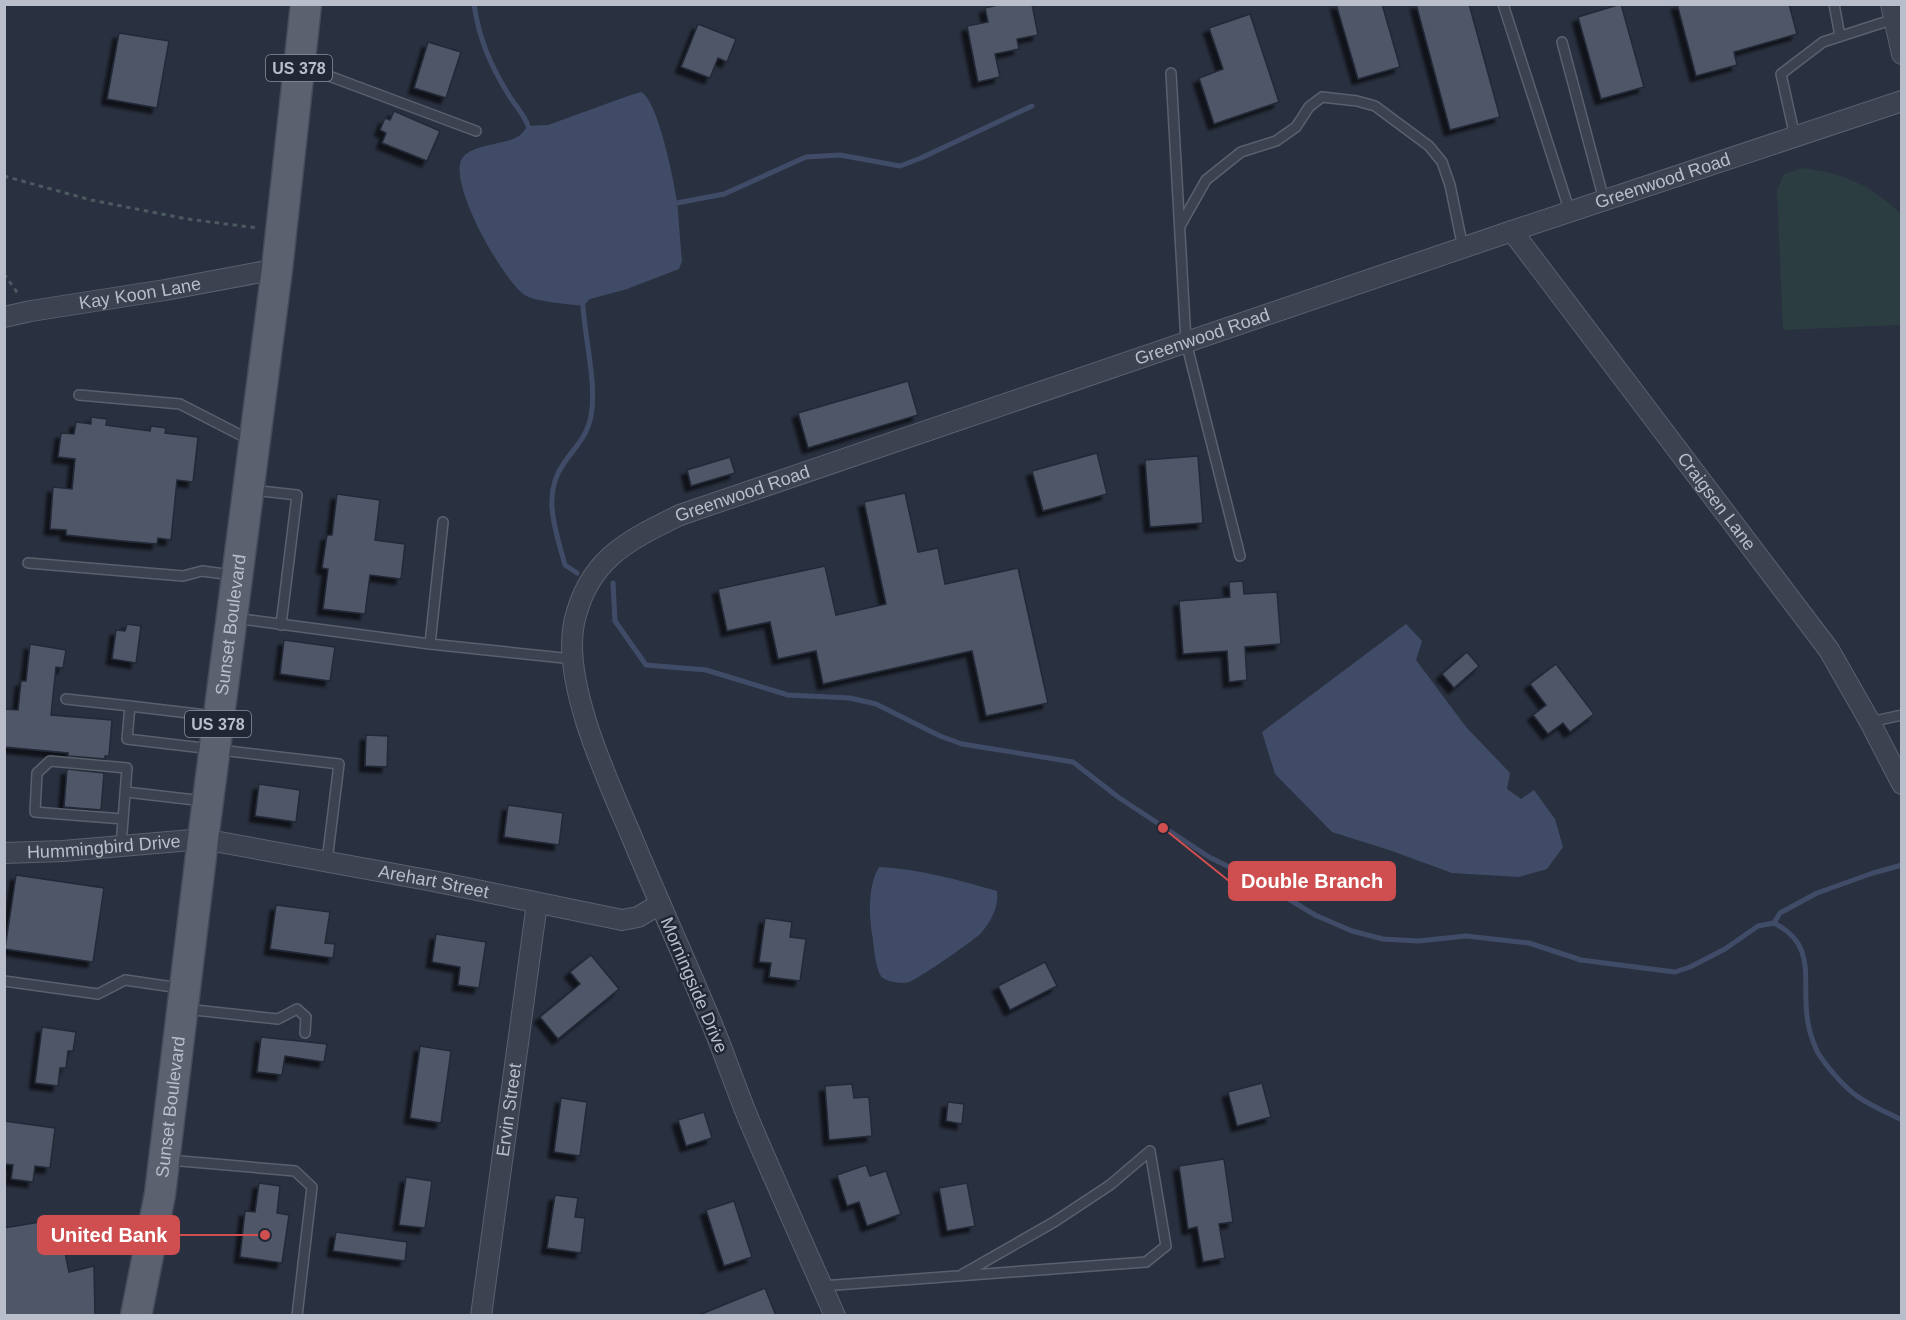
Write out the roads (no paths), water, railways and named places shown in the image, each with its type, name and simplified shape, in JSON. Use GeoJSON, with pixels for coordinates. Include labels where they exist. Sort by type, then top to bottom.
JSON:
{"type":"FeatureCollection","features":[{"type":"Feature","properties":{"kind":"main road","name":"Sunset Boulevard"},"geometry":{"type":"LineString","coordinates":[[136,1316],[165,1160],[203,838],[277,269],[306,4]]}},
{"type":"Feature","properties":{"kind":"street"},"geometry":{"type":"LineString","coordinates":[[1892,12],[1902,54]]}},
{"type":"Feature","properties":{"kind":"street","name":"Greenwood Road"},"geometry":{"type":"LineString","coordinates":[[573,655],[574,623],[580,602],[592,577],[609,556],[636,536],[680,515],[1512,231],[1902,101]]}},
{"type":"Feature","properties":{"kind":"street","name":"Craigsen Lane"},"geometry":{"type":"LineString","coordinates":[[1512,231],[1830,651],[1902,783]]}},
{"type":"Feature","properties":{"kind":"street","name":"Kay Koon Lane"},"geometry":{"type":"LineString","coordinates":[[4,317],[277,269]]}},
{"type":"Feature","properties":{"kind":"street","name":"Morningside Drive"},"geometry":{"type":"LineString","coordinates":[[573,655],[578,694],[600,762],[707,1011],[748,1118],[835,1316]]}},
{"type":"Feature","properties":{"kind":"street","name":"Arehart Street"},"geometry":{"type":"LineString","coordinates":[[203,838],[622,920],[638,917],[660,904]]}},
{"type":"Feature","properties":{"kind":"street","name":"Hummingbird Drive"},"geometry":{"type":"LineString","coordinates":[[4,852],[63,851],[203,838]]}},
{"type":"Feature","properties":{"kind":"street","name":"Ervin Street"},"geometry":{"type":"LineString","coordinates":[[481,1316],[537,903]]}},
{"type":"Feature","properties":{"kind":"lane"},"geometry":{"type":"LineString","coordinates":[[1503,4],[1570,212]]}},
{"type":"Feature","properties":{"kind":"lane"},"geometry":{"type":"LineString","coordinates":[[1834,4],[1840,36]]}},
{"type":"Feature","properties":{"kind":"lane"},"geometry":{"type":"LineString","coordinates":[[1795,137],[1781,75],[1823,42],[1892,12]]}},
{"type":"Feature","properties":{"kind":"lane"},"geometry":{"type":"LineString","coordinates":[[1562,42],[1604,200]]}},
{"type":"Feature","properties":{"kind":"lane"},"geometry":{"type":"LineString","coordinates":[[300,65],[476,131]]}},
{"type":"Feature","properties":{"kind":"lane"},"geometry":{"type":"LineString","coordinates":[[1171,73],[1186,342],[1240,556]]}},
{"type":"Feature","properties":{"kind":"lane"},"geometry":{"type":"LineString","coordinates":[[1180,226],[1206,180],[1241,152],[1276,141],[1296,127],[1310,107],[1322,97],[1357,101],[1375,106],[1429,146],[1442,162],[1450,185],[1463,248]]}},
{"type":"Feature","properties":{"kind":"lane"},"geometry":{"type":"LineString","coordinates":[[79,395],[180,404],[255,442]]}},
{"type":"Feature","properties":{"kind":"lane"},"geometry":{"type":"LineString","coordinates":[[248,489],[297,495],[281,624]]}},
{"type":"Feature","properties":{"kind":"lane"},"geometry":{"type":"LineString","coordinates":[[430,644],[443,522]]}},
{"type":"Feature","properties":{"kind":"lane"},"geometry":{"type":"LineString","coordinates":[[28,563],[183,576],[202,571],[237,576]]}},
{"type":"Feature","properties":{"kind":"lane"},"geometry":{"type":"LineString","coordinates":[[232,618],[430,644],[573,655]]}},
{"type":"Feature","properties":{"kind":"lane"},"geometry":{"type":"LineString","coordinates":[[66,699],[219,716]]}},
{"type":"Feature","properties":{"kind":"lane"},"geometry":{"type":"LineString","coordinates":[[130,706],[127,739],[339,764],[327,861]]}},
{"type":"Feature","properties":{"kind":"lane"},"geometry":{"type":"LineString","coordinates":[[1870,722],[1902,715]]}},
{"type":"Feature","properties":{"kind":"lane"},"geometry":{"type":"LineString","coordinates":[[121,846],[127,768],[50,761],[37,773],[35,813],[123,819]]}},
{"type":"Feature","properties":{"kind":"lane"},"geometry":{"type":"LineString","coordinates":[[126,792],[208,801]]}},
{"type":"Feature","properties":{"kind":"lane"},"geometry":{"type":"LineString","coordinates":[[4,981],[98,994],[125,980],[184,999],[278,1019],[297,1009],[306,1017],[305,1033]]}},
{"type":"Feature","properties":{"kind":"lane"},"geometry":{"type":"LineString","coordinates":[[822,1286],[1146,1262],[1166,1246],[1149,1151],[1110,1185],[1054,1222],[963,1274]]}},
{"type":"Feature","properties":{"kind":"lane"},"geometry":{"type":"LineString","coordinates":[[165,1160],[295,1171],[312,1187],[297,1316]]}},
{"type":"Feature","properties":{"kind":"water"},"geometry":{"type":"Polygon","coordinates":[[[641,92],[647,98],[659,125],[672,177],[677,201],[682,261],[679,269],[627,289],[590,299],[583,306],[544,301],[525,295],[515,286],[491,251],[469,207],[462,186],[460,169],[463,157],[474,150],[513,139],[528,126],[548,125],[641,92]]]}},
{"type":"Feature","properties":{"kind":"water"},"geometry":{"type":"Polygon","coordinates":[[[1406,624],[1422,641],[1416,660],[1466,727],[1510,773],[1507,789],[1521,799],[1534,790],[1555,819],[1563,847],[1547,869],[1519,877],[1452,873],[1332,832],[1275,774],[1262,732],[1406,624]]]}},
{"type":"Feature","properties":{"kind":"water"},"geometry":{"type":"Polygon","coordinates":[[[879,867],[954,879],[997,891],[997,903],[991,919],[977,937],[914,980],[906,983],[885,979],[880,975],[877,964],[870,917],[871,891],[879,867]]]}},
{"type":"Feature","properties":{"kind":"waterway"},"geometry":{"type":"LineString","coordinates":[[474,4],[482,40],[491,62],[528,126]]}},
{"type":"Feature","properties":{"kind":"waterway"},"geometry":{"type":"LineString","coordinates":[[677,203],[724,194],[806,157],[840,155],[900,166],[1032,106]]}},
{"type":"Feature","properties":{"kind":"waterway"},"geometry":{"type":"LineString","coordinates":[[577,573],[565,565],[552,513],[552,500],[557,475],[584,436],[591,416],[592,376],[583,306]]}},
{"type":"Feature","properties":{"kind":"waterway"},"geometry":{"type":"LineString","coordinates":[[613,583],[615,621],[646,665],[706,670],[788,695],[850,698],[876,704],[940,736],[962,744],[1073,762],[1118,797],[1209,857],[1262,883],[1315,915],[1352,931],[1383,939],[1418,941],[1466,936],[1529,943],[1581,960],[1675,972],[1725,949],[1758,926],[1774,923],[1780,913],[1817,893],[1902,865]]}},
{"type":"Feature","properties":{"kind":"waterway"},"geometry":{"type":"LineString","coordinates":[[1774,923],[1797,941],[1802,952],[1805,963],[1808,1020],[1812,1038],[1820,1056],[1852,1092],[1867,1103],[1902,1120]]}},
{"type":"Feature","properties":{"kind":"place","name":"Double Branch"},"geometry":{"type":"Point","coordinates":[1163,828]}},
{"type":"Feature","properties":{"kind":"place","name":"United Bank"},"geometry":{"type":"Point","coordinates":[265,1235]}}]}
